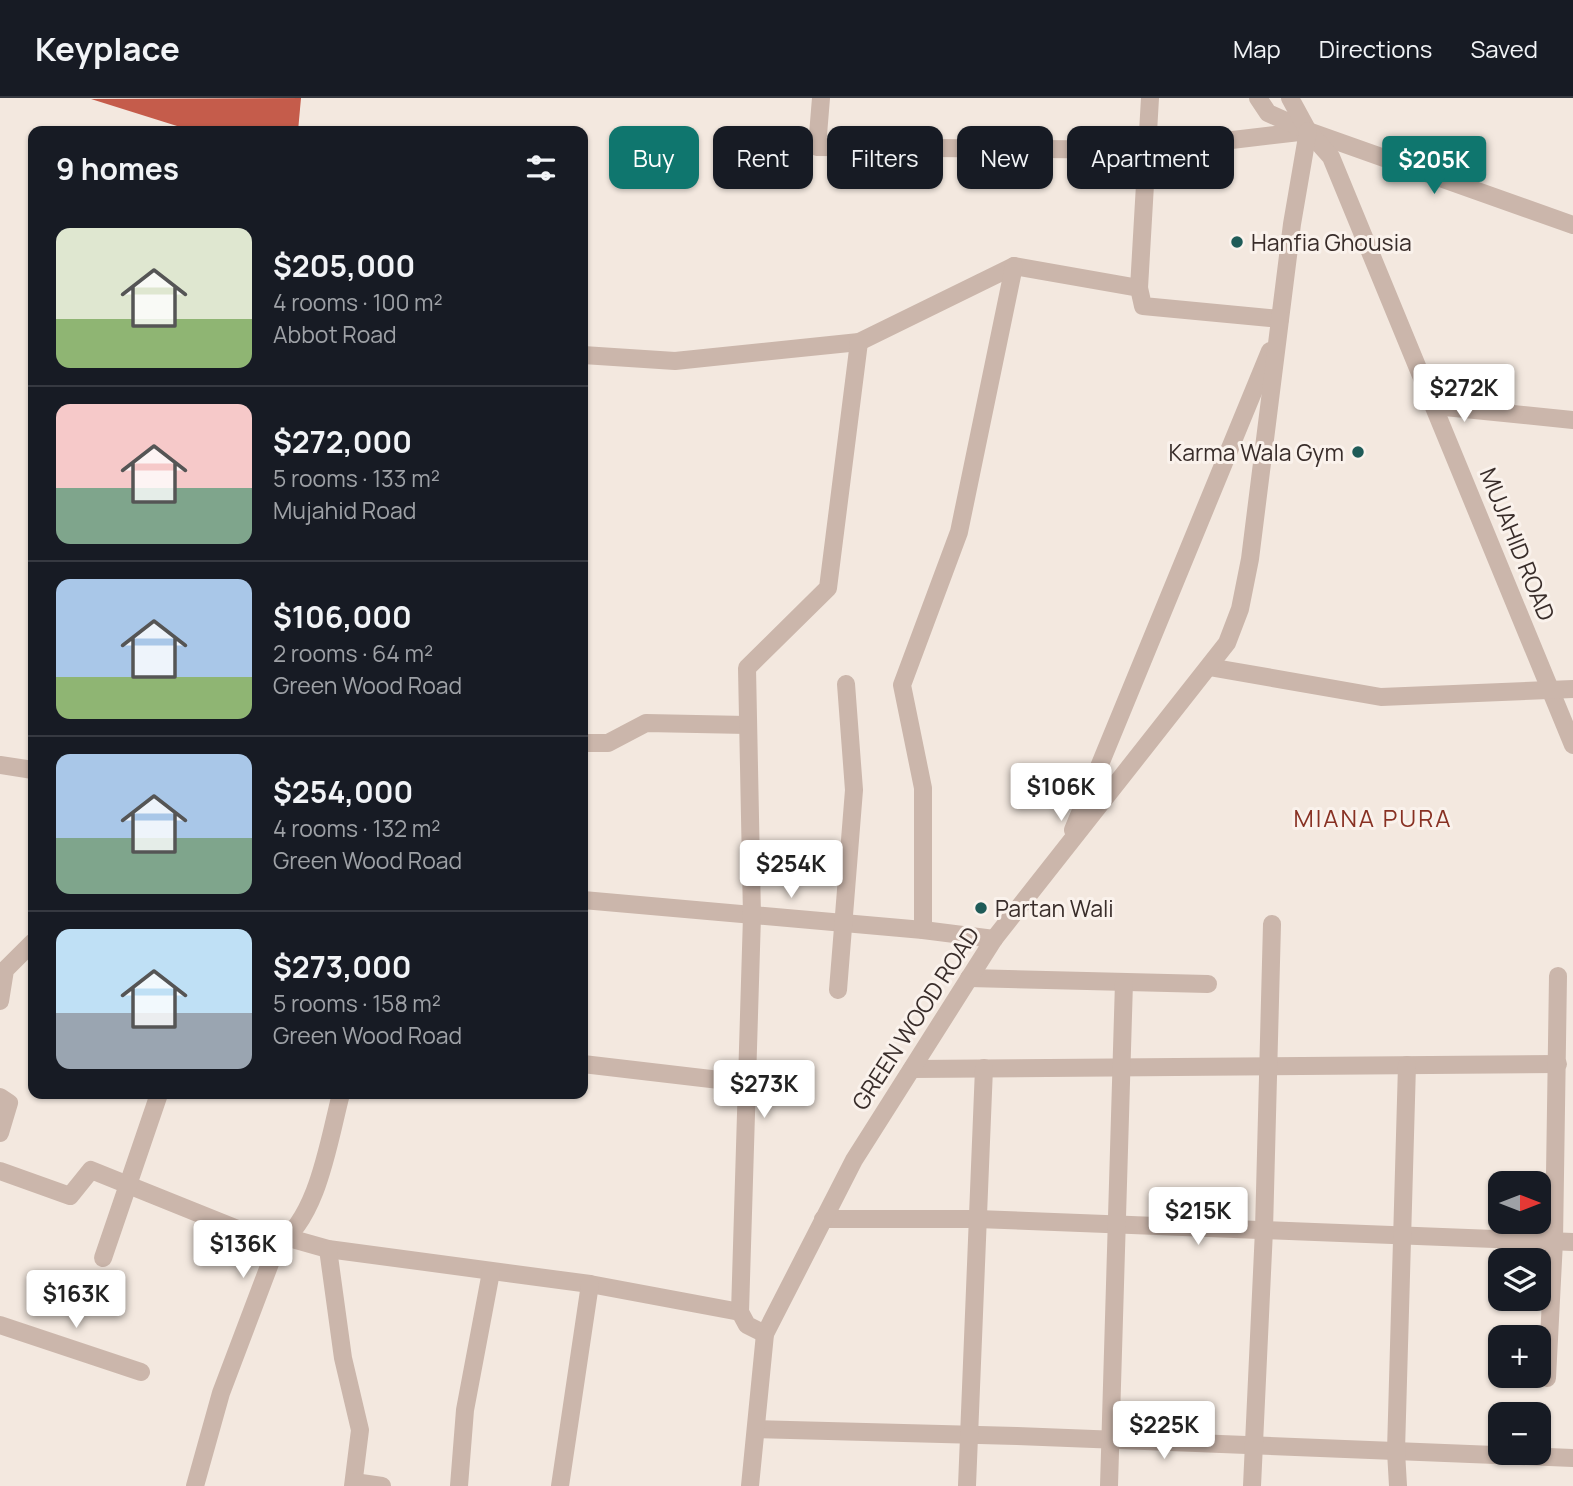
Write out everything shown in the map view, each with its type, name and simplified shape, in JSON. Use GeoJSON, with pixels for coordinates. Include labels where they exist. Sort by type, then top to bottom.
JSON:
{"type":"FeatureCollection","features":[{"type":"Feature","properties":{"kind":"street"},"geometry":{"type":"LineString","coordinates":[[821,98],[817,147],[1067,148]]}},
{"type":"Feature","properties":{"kind":"street"},"geometry":{"type":"LineString","coordinates":[[1148,126],[1150,98]]}},
{"type":"Feature","properties":{"kind":"street"},"geometry":{"type":"LineString","coordinates":[[1258,98],[1268,113],[1308,131],[1573,225]]}},
{"type":"Feature","properties":{"kind":"street","name":"MUJAHID ROAD"},"geometry":{"type":"LineString","coordinates":[[1290,98],[1308,131],[1331,157],[1436,406],[1573,745]]}},
{"type":"Feature","properties":{"kind":"street"},"geometry":{"type":"LineString","coordinates":[[1234,140],[1308,131]]}},
{"type":"Feature","properties":{"kind":"street","name":"GREEN WOOD ROAD"},"geometry":{"type":"LineString","coordinates":[[750,1486],[765,1334],[854,1160],[994,939],[1227,643],[1240,609],[1250,559],[1308,131]]}},
{"type":"Feature","properties":{"kind":"street"},"geometry":{"type":"LineString","coordinates":[[1064,850],[1280,324],[1143,306],[1139,288],[1145,189]]}},
{"type":"Feature","properties":{"kind":"street"},"geometry":{"type":"LineString","coordinates":[[588,355],[675,361],[859,342],[1014,266],[1139,288]]}},
{"type":"Feature","properties":{"kind":"street"},"geometry":{"type":"LineString","coordinates":[[923,930],[923,788],[902,685],[959,532],[1014,266]]}},
{"type":"Feature","properties":{"kind":"street"},"geometry":{"type":"LineString","coordinates":[[765,1334],[747,1325],[740,1311],[752,916],[747,668],[828,588],[859,342]]}},
{"type":"Feature","properties":{"kind":"street"},"geometry":{"type":"LineString","coordinates":[[1436,406],[1573,420]]}},
{"type":"Feature","properties":{"kind":"street"},"geometry":{"type":"LineString","coordinates":[[1209,667],[1381,696],[1573,690]]}},
{"type":"Feature","properties":{"kind":"street"},"geometry":{"type":"LineString","coordinates":[[838,989],[854,790],[846,684]]}},
{"type":"Feature","properties":{"kind":"street"},"geometry":{"type":"LineString","coordinates":[[588,743],[608,743],[646,723],[747,725]]}},
{"type":"Feature","properties":{"kind":"street"},"geometry":{"type":"LineString","coordinates":[[0,765],[28,769]]}},
{"type":"Feature","properties":{"kind":"street"},"geometry":{"type":"LineString","coordinates":[[588,900],[923,930],[994,939]]}},
{"type":"Feature","properties":{"kind":"street"},"geometry":{"type":"LineString","coordinates":[[1252,1486],[1264,1230],[1272,924]]}},
{"type":"Feature","properties":{"kind":"street"},"geometry":{"type":"LineString","coordinates":[[0,1001],[5,970],[28,947]]}},
{"type":"Feature","properties":{"kind":"street"},"geometry":{"type":"LineString","coordinates":[[1550,1325],[1554,1241],[1558,976]]}},
{"type":"Feature","properties":{"kind":"street"},"geometry":{"type":"LineString","coordinates":[[969,978],[1208,984]]}},
{"type":"Feature","properties":{"kind":"street"},"geometry":{"type":"LineString","coordinates":[[1109,1486],[1124,982]]}},
{"type":"Feature","properties":{"kind":"street"},"geometry":{"type":"LineString","coordinates":[[912,1069],[1558,1064]]}},
{"type":"Feature","properties":{"kind":"street"},"geometry":{"type":"LineString","coordinates":[[588,1065],[746,1083]]}},
{"type":"Feature","properties":{"kind":"street"},"geometry":{"type":"LineString","coordinates":[[1398,1486],[1395,1451],[1407,1065]]}},
{"type":"Feature","properties":{"kind":"street"},"geometry":{"type":"LineString","coordinates":[[967,1486],[984,1068]]}},
{"type":"Feature","properties":{"kind":"street"},"geometry":{"type":"LineString","coordinates":[[0,1097],[9,1103],[0,1133]]}},
{"type":"Feature","properties":{"kind":"street"},"geometry":{"type":"LineString","coordinates":[[103,1258],[157,1099]]}},
{"type":"Feature","properties":{"kind":"street"},"geometry":{"type":"LineString","coordinates":[[195,1486],[221,1393],[283,1242],[309,1207],[340,1099]]}},
{"type":"Feature","properties":{"kind":"street"},"geometry":{"type":"LineString","coordinates":[[0,1171],[70,1196],[91,1170],[283,1242],[590,1284],[740,1311]]}},
{"type":"Feature","properties":{"kind":"street"},"geometry":{"type":"LineString","coordinates":[[824,1219],[977,1219],[1573,1242]]}},
{"type":"Feature","properties":{"kind":"street"},"geometry":{"type":"LineString","coordinates":[[328,1249],[343,1358],[360,1430],[353,1484],[382,1486]]}},
{"type":"Feature","properties":{"kind":"street"},"geometry":{"type":"LineString","coordinates":[[459,1486],[465,1410],[491,1272]]}},
{"type":"Feature","properties":{"kind":"street"},"geometry":{"type":"LineString","coordinates":[[561,1486],[590,1284]]}},
{"type":"Feature","properties":{"kind":"street"},"geometry":{"type":"LineString","coordinates":[[0,1325],[141,1372]]}},
{"type":"Feature","properties":{"kind":"street"},"geometry":{"type":"LineString","coordinates":[[756,1429],[970,1434],[1573,1458]]}},
{"type":"Feature","properties":{"kind":"building"},"geometry":{"type":"Polygon","coordinates":[[[301,98],[298,126],[177,126],[91,99],[301,98]]]}},
{"type":"Feature","properties":{"kind":"place","name":"Hanfia Ghousia"},"geometry":{"type":"Point","coordinates":[1237,242]}},
{"type":"Feature","properties":{"kind":"place","name":"Karma Wala Gym"},"geometry":{"type":"Point","coordinates":[1358,452]}},
{"type":"Feature","properties":{"kind":"place","name":"Partan Wali"},"geometry":{"type":"Point","coordinates":[981,908]}},
{"type":"Feature","properties":{"kind":"district","name":"MIANA PURA"},"geometry":{"type":"Point","coordinates":[1373,817]}}]}
